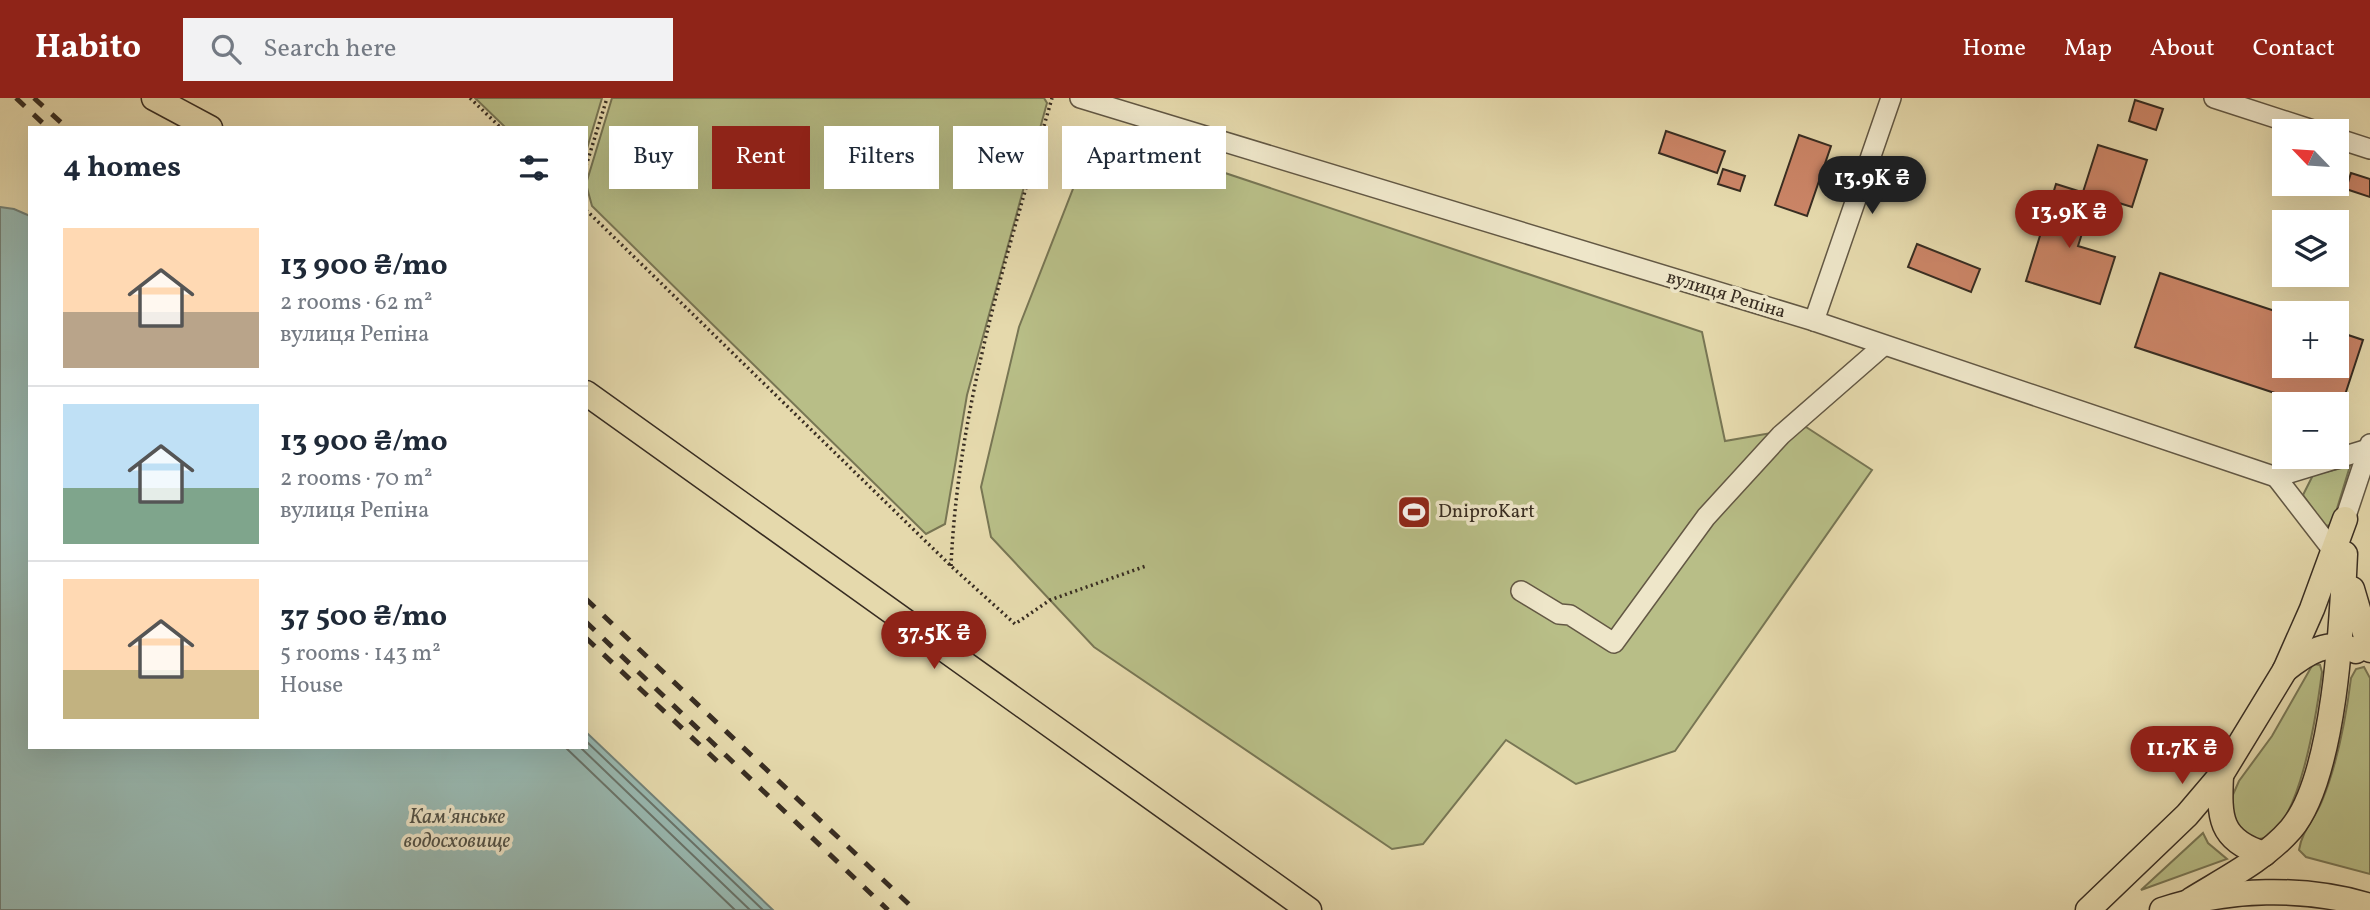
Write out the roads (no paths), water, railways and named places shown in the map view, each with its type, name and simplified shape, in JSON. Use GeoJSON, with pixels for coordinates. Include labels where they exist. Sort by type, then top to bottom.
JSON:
{"type":"FeatureCollection","features":[{"type":"Feature","properties":{"kind":"main road"},"geometry":{"type":"LineString","coordinates":[[156,98],[205,126]]}},
{"type":"Feature","properties":{"kind":"main road"},"geometry":{"type":"LineString","coordinates":[[588,394],[1309,910]]}},
{"type":"Feature","properties":{"kind":"main road"},"geometry":{"type":"LineString","coordinates":[[2191,900],[2264,854],[2292,828],[2304,808],[2326,736],[2341,646],[2339,553],[2345,519]]}},
{"type":"Feature","properties":{"kind":"main road"},"geometry":{"type":"LineString","coordinates":[[2339,553],[2370,650]]}},
{"type":"Feature","properties":{"kind":"main road"},"geometry":{"type":"LineString","coordinates":[[2088,910],[2187,815],[2221,775],[2285,670],[2339,553]]}},
{"type":"Feature","properties":{"kind":"main road"},"geometry":{"type":"LineString","coordinates":[[2285,670],[2315,650],[2341,646],[2360,653],[2370,663]]}},
{"type":"Feature","properties":{"kind":"main road"},"geometry":{"type":"LineString","coordinates":[[2221,775],[2220,808],[2227,832],[2240,844],[2264,854]]}},
{"type":"Feature","properties":{"kind":"main road"},"geometry":{"type":"LineString","coordinates":[[2162,910],[2191,900],[2259,892],[2307,893],[2370,906]]}},
{"type":"Feature","properties":{"kind":"street","name":"вулиця Репіна"},"geometry":{"type":"LineString","coordinates":[[1080,98],[1814,321],[2276,477]]}},
{"type":"Feature","properties":{"kind":"street"},"geometry":{"type":"LineString","coordinates":[[1814,321],[1891,98]]}},
{"type":"Feature","properties":{"kind":"street"},"geometry":{"type":"LineString","coordinates":[[2214,98],[2279,119]]}},
{"type":"Feature","properties":{"kind":"street"},"geometry":{"type":"LineString","coordinates":[[2349,142],[2370,149]]}},
{"type":"Feature","properties":{"kind":"street"},"geometry":{"type":"LineString","coordinates":[[1521,591],[1559,614],[1570,614],[1614,643],[1716,507],[1781,435],[1883,346]]}},
{"type":"Feature","properties":{"kind":"street"},"geometry":{"type":"LineString","coordinates":[[2339,553],[2276,477],[2369,447]]}},
{"type":"Feature","properties":{"kind":"street"},"geometry":{"type":"LineString","coordinates":[[2345,519],[2369,447]]}},
{"type":"Feature","properties":{"kind":"water","name":"Кам'янське водосховище"},"geometry":{"type":"Polygon","coordinates":[[[0,207],[28,215],[28,749],[588,749],[588,734],[773,910],[0,910],[0,207]]]}},
{"type":"Feature","properties":{"kind":"railway"},"geometry":{"type":"LineString","coordinates":[[16,98],[46,126]]}},
{"type":"Feature","properties":{"kind":"railway"},"geometry":{"type":"LineString","coordinates":[[34,98],[65,126]]}},
{"type":"Feature","properties":{"kind":"railway"},"geometry":{"type":"LineString","coordinates":[[588,601],[915,910]]}},
{"type":"Feature","properties":{"kind":"railway"},"geometry":{"type":"LineString","coordinates":[[588,624],[888,910]]}},
{"type":"Feature","properties":{"kind":"railway"},"geometry":{"type":"LineString","coordinates":[[588,640],[717,761]]}},
{"type":"Feature","properties":{"kind":"place","name":"DniproKart"},"geometry":{"type":"Point","coordinates":[1414,512]}}]}
